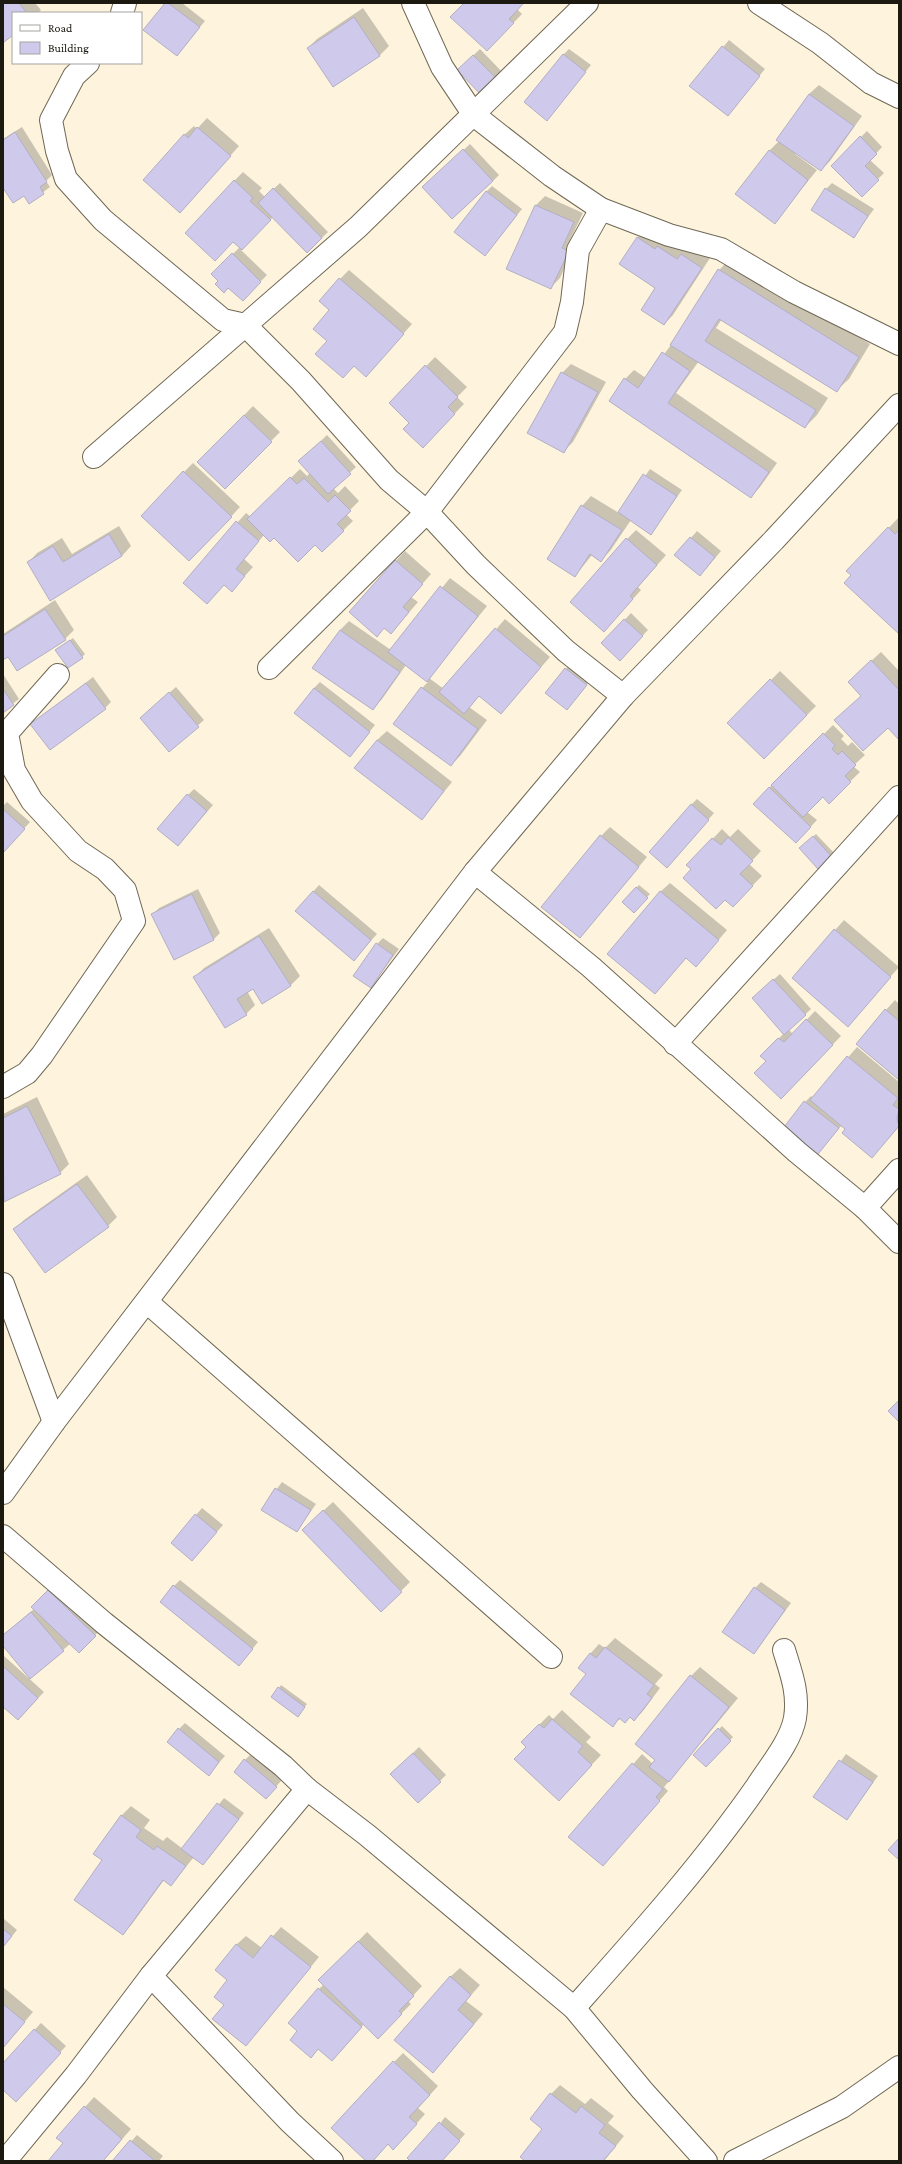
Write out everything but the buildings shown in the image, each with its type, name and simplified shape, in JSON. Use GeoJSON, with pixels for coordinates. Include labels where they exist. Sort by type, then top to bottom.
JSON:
{"type":"FeatureCollection","features":[{"type":"Feature","properties":{"kind":"street"},"geometry":{"type":"LineString","coordinates":[[413,3],[442,67],[474,115],[552,176],[601,209],[669,235],[721,249],[794,292],[899,344]]}},
{"type":"Feature","properties":{"kind":"street"},"geometry":{"type":"LineString","coordinates":[[94,457],[358,227],[587,3]]}},
{"type":"Feature","properties":{"kind":"street"},"geometry":{"type":"LineString","coordinates":[[759,3],[820,43],[871,83],[899,97]]}},
{"type":"Feature","properties":{"kind":"street"},"geometry":{"type":"LineString","coordinates":[[87,64],[74,76],[51,120],[57,151],[66,179],[103,220],[223,320],[246,325],[301,381],[390,480],[428,512],[476,565],[560,645],[623,696]]}},
{"type":"Feature","properties":{"kind":"street"},"geometry":{"type":"LineString","coordinates":[[269,668],[428,512],[565,332],[572,302],[578,250],[601,209]]}},
{"type":"Feature","properties":{"kind":"street"},"geometry":{"type":"LineString","coordinates":[[3,1493],[54,1422],[475,872],[623,696],[774,540],[899,405]]}},
{"type":"Feature","properties":{"kind":"street"},"geometry":{"type":"LineString","coordinates":[[3,1087],[27,1074],[42,1055],[134,921],[125,890],[105,869],[78,851],[32,801],[14,770],[7,733],[58,674]]}},
{"type":"Feature","properties":{"kind":"street"},"geometry":{"type":"LineString","coordinates":[[675,1044],[899,797]]}},
{"type":"Feature","properties":{"kind":"street"},"geometry":{"type":"LineString","coordinates":[[475,872],[591,967],[675,1044],[798,1152],[865,1208],[899,1242]]}},
{"type":"Feature","properties":{"kind":"street"},"geometry":{"type":"LineString","coordinates":[[865,1208],[899,1170]]}},
{"type":"Feature","properties":{"kind":"street"},"geometry":{"type":"LineString","coordinates":[[3,1284],[54,1422]]}},
{"type":"Feature","properties":{"kind":"street"},"geometry":{"type":"LineString","coordinates":[[147,1302],[551,1657]]}},
{"type":"Feature","properties":{"kind":"street"},"geometry":{"type":"LineString","coordinates":[[3,1536],[104,1624],[283,1766],[307,1789],[366,1835],[574,2008],[642,2090],[706,2161]]}},
{"type":"Feature","properties":{"kind":"street"},"geometry":{"type":"LineString","coordinates":[[574,2008],[650,1922],[733,1821],[782,1749],[795,1718],[796,1687],[784,1650]]}},
{"type":"Feature","properties":{"kind":"street"},"geometry":{"type":"LineString","coordinates":[[10,2155],[76,2075],[151,1976],[307,1789]]}},
{"type":"Feature","properties":{"kind":"street"},"geometry":{"type":"LineString","coordinates":[[151,1976],[290,2122],[332,2161]]}},
{"type":"Feature","properties":{"kind":"street"},"geometry":{"type":"LineString","coordinates":[[735,2161],[842,2107],[899,2067]]}}]}
